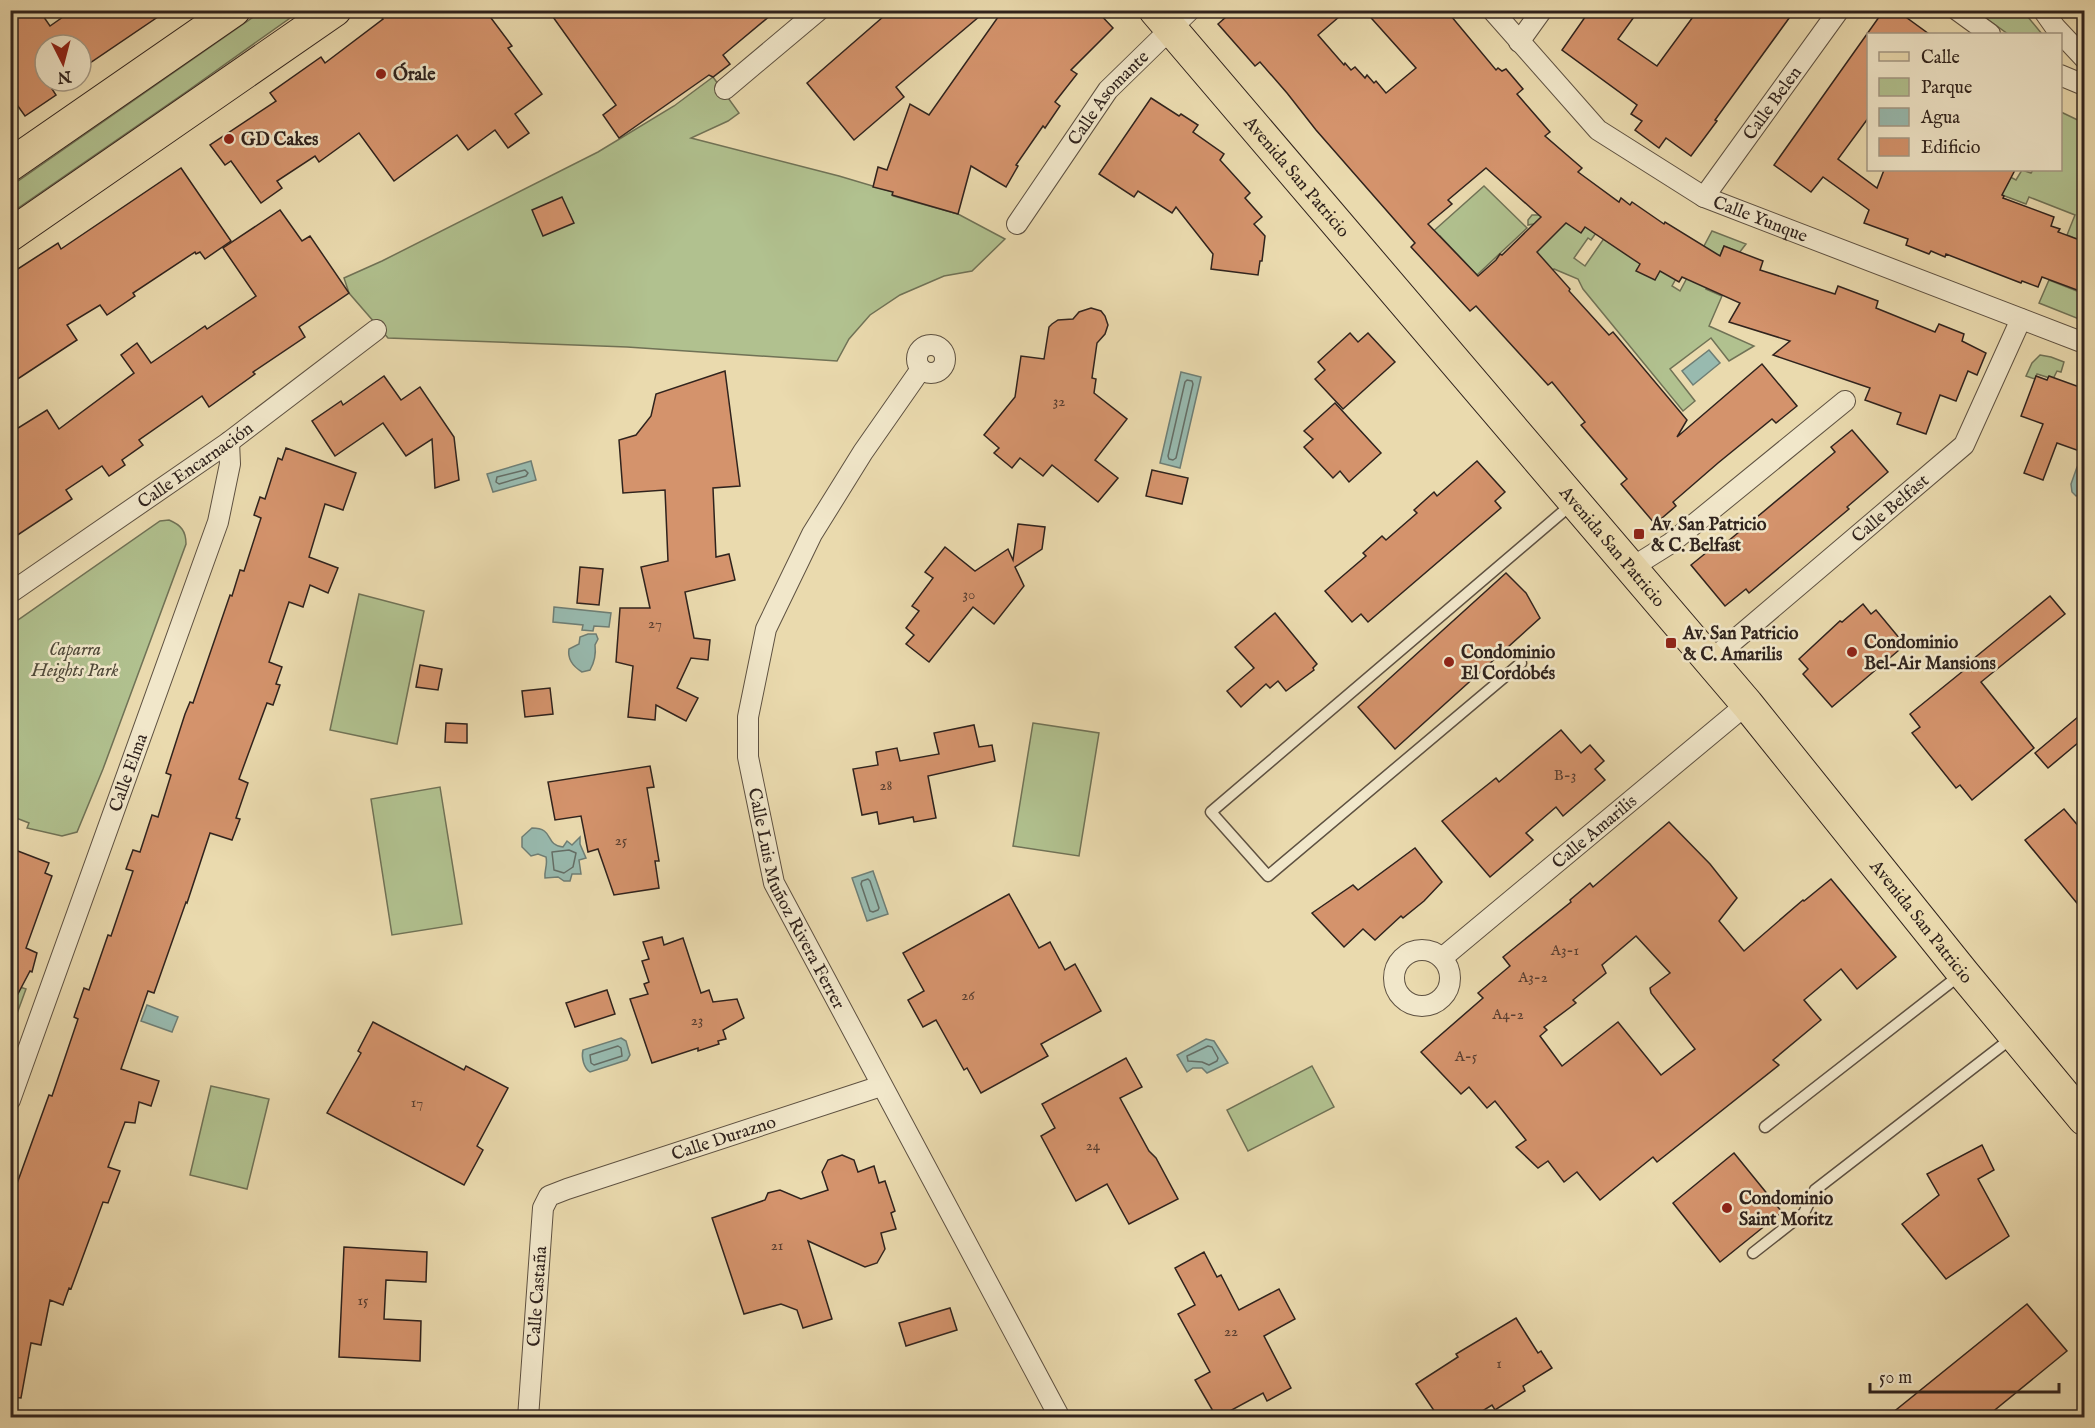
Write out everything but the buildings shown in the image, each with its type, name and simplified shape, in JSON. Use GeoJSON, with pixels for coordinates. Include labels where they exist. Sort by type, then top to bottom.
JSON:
{"type":"FeatureCollection","features":[{"type":"Feature","properties":{"kind":"main road"},"geometry":{"type":"LineString","coordinates":[[10,165],[234,10]]}},
{"type":"Feature","properties":{"kind":"main road"},"geometry":{"type":"LineString","coordinates":[[10,235],[335,10]]}},
{"type":"Feature","properties":{"kind":"main road","name":"Avenida San Patricio"},"geometry":{"type":"LineString","coordinates":[[1172,17],[1574,502],[1747,704],[1963,973],[2085,1119]]}},
{"type":"Feature","properties":{"kind":"street"},"geometry":{"type":"LineString","coordinates":[[725,89],[819,10]]}},
{"type":"Feature","properties":{"kind":"street","name":"Calle Yunque"},"geometry":{"type":"LineString","coordinates":[[1492,10],[1598,130],[1704,197],[2085,343]]}},
{"type":"Feature","properties":{"kind":"street"},"geometry":{"type":"LineString","coordinates":[[1519,42],[1542,10]]}},
{"type":"Feature","properties":{"kind":"street","name":"Calle Belen"},"geometry":{"type":"LineString","coordinates":[[1704,197],[1839,10]]}},
{"type":"Feature","properties":{"kind":"street"},"geometry":{"type":"LineString","coordinates":[[1957,10],[1989,33]]}},
{"type":"Feature","properties":{"kind":"street"},"geometry":{"type":"LineString","coordinates":[[2043,10],[2061,33]]}},
{"type":"Feature","properties":{"kind":"street","name":"Calle Asomante"},"geometry":{"type":"LineString","coordinates":[[1017,224],[1108,90],[1172,17]]}},
{"type":"Feature","properties":{"kind":"street"},"geometry":{"type":"LineString","coordinates":[[2062,34],[2085,58]]}},
{"type":"Feature","properties":{"kind":"street"},"geometry":{"type":"LineString","coordinates":[[2062,75],[2085,85]]}},
{"type":"Feature","properties":{"kind":"street","name":"Calle Belfast"},"geometry":{"type":"LineString","coordinates":[[1710,661],[1964,445],[2021,319]]}},
{"type":"Feature","properties":{"kind":"street","name":"Calle Encarnación"},"geometry":{"type":"LineString","coordinates":[[10,592],[229,442],[376,330]]}},
{"type":"Feature","properties":{"kind":"street","name":"Calle Luis Muñoz Rivera Ferrer"},"geometry":{"type":"LineString","coordinates":[[921,369],[863,452],[812,534],[766,629],[748,717],[748,757],[774,883],[1060,1418]]}},
{"type":"Feature","properties":{"kind":"street"},"geometry":{"type":"LineString","coordinates":[[1631,568],[1671,543],[1845,400]]}},
{"type":"Feature","properties":{"kind":"street","name":"Calle Elma"},"geometry":{"type":"LineString","coordinates":[[10,1100],[14,1077],[218,522],[230,464],[229,442]]}},
{"type":"Feature","properties":{"kind":"street","name":"Calle Amarilis"},"geometry":{"type":"LineString","coordinates":[[1442,958],[1747,704]]}},
{"type":"Feature","properties":{"kind":"street","name":"Calle Durazno"},"geometry":{"type":"LineString","coordinates":[[567,1189],[881,1086]]}},
{"type":"Feature","properties":{"kind":"street","name":"Calle Castaña"},"geometry":{"type":"LineString","coordinates":[[528,1418],[543,1208],[549,1196],[567,1189]]}},
{"type":"Feature","properties":{"kind":"lane"},"geometry":{"type":"LineString","coordinates":[[1521,663],[1268,876],[1211,812],[1574,502]]}},
{"type":"Feature","properties":{"kind":"lane"},"geometry":{"type":"LineString","coordinates":[[1765,1127],[1963,973]]}},
{"type":"Feature","properties":{"kind":"lane"},"geometry":{"type":"LineString","coordinates":[[1754,1253],[1804,1213],[1815,1190],[2016,1035]]}},
{"type":"Feature","properties":{"kind":"green space"},"geometry":{"type":"Polygon","coordinates":[[[262,11],[300,11],[11,213],[11,186],[262,11]]]}},
{"type":"Feature","properties":{"kind":"green space"},"geometry":{"type":"Polygon","coordinates":[[[1976,11],[2023,11],[2041,33],[2007,33],[1976,11]]]}},
{"type":"Feature","properties":{"kind":"green space"},"geometry":{"type":"Polygon","coordinates":[[[713,77],[739,113],[728,121],[691,138],[893,192],[893,196],[958,214],[1005,239],[972,271],[944,276],[900,295],[870,315],[849,339],[837,361],[627,347],[388,338],[349,293],[344,278],[598,152],[674,106],[713,77]]]}},
{"type":"Feature","properties":{"kind":"green space"},"geometry":{"type":"Polygon","coordinates":[[[2062,112],[2084,123],[2084,242],[2067,235],[2075,215],[2029,197],[2026,204],[1978,186],[1999,171],[2016,180],[2021,171],[2031,173],[2032,171],[2062,171],[2062,112]]]}},
{"type":"Feature","properties":{"kind":"green space"},"geometry":{"type":"Polygon","coordinates":[[[1484,186],[1527,228],[1477,275],[1440,236],[1423,249],[1419,244],[1484,186]]]}},
{"type":"Feature","properties":{"kind":"green space"},"geometry":{"type":"Polygon","coordinates":[[[1548,206],[1585,220],[1596,233],[1591,240],[1588,238],[1574,258],[1585,266],[1605,237],[1678,275],[1672,286],[1680,291],[1712,231],[1746,244],[1739,253],[1724,246],[1706,289],[1722,296],[1709,326],[1754,346],[1729,361],[1711,338],[1670,369],[1695,401],[1683,411],[1583,289],[1578,279],[1554,269],[1537,285],[1534,224],[1528,225],[1528,220],[1532,215],[1539,215],[1548,206]]]}},
{"type":"Feature","properties":{"kind":"green space"},"geometry":{"type":"Polygon","coordinates":[[[2049,280],[2082,293],[2080,299],[2084,301],[2084,321],[2039,303],[2049,280]]]}},
{"type":"Feature","properties":{"kind":"green space"},"geometry":{"type":"Polygon","coordinates":[[[2040,355],[2064,362],[2061,372],[2057,371],[2053,379],[2037,374],[2035,379],[2026,376],[2032,363],[2040,355]]]}},
{"type":"Feature","properties":{"kind":"green space","name":"Caparra Heights Park"},"geometry":{"type":"Polygon","coordinates":[[[169,520],[182,529],[186,544],[103,769],[77,832],[62,836],[27,828],[29,823],[11,816],[11,625],[160,521],[169,520]]]}},
{"type":"Feature","properties":{"kind":"green space"},"geometry":{"type":"Polygon","coordinates":[[[359,594],[424,611],[397,744],[330,730],[359,594]]]}},
{"type":"Feature","properties":{"kind":"green space"},"geometry":{"type":"Polygon","coordinates":[[[1033,723],[1099,733],[1079,856],[1013,846],[1033,723]]]}},
{"type":"Feature","properties":{"kind":"green space"},"geometry":{"type":"Polygon","coordinates":[[[440,787],[462,924],[392,935],[371,799],[440,787]]]}},
{"type":"Feature","properties":{"kind":"green space"},"geometry":{"type":"Polygon","coordinates":[[[20,987],[26,989],[11,1030],[11,989],[20,987]]]}},
{"type":"Feature","properties":{"kind":"green space"},"geometry":{"type":"Polygon","coordinates":[[[1312,1066],[1334,1107],[1248,1151],[1227,1110],[1312,1066]]]}},
{"type":"Feature","properties":{"kind":"green space"},"geometry":{"type":"Polygon","coordinates":[[[211,1086],[269,1099],[247,1189],[190,1175],[211,1086]]]}},
{"type":"Feature","properties":{"kind":"water"},"geometry":{"type":"Polygon","coordinates":[[[1709,350],[1720,363],[1693,385],[1682,371],[1709,350]]]}},
{"type":"Feature","properties":{"kind":"water"},"geometry":{"type":"Polygon","coordinates":[[[1181,372],[1201,377],[1180,468],[1160,463],[1181,372]]]}},
{"type":"Feature","properties":{"kind":"water"},"geometry":{"type":"Polygon","coordinates":[[[531,461],[536,480],[493,492],[487,474],[531,461]]]}},
{"type":"Feature","properties":{"kind":"water"},"geometry":{"type":"Polygon","coordinates":[[[2084,464],[2084,494],[2076,496],[2072,492],[2071,484],[2077,467],[2084,464]]]}},
{"type":"Feature","properties":{"kind":"water"},"geometry":{"type":"Polygon","coordinates":[[[554,607],[611,613],[609,627],[594,626],[593,631],[582,630],[583,625],[553,622],[554,607]]]}},
{"type":"Feature","properties":{"kind":"water"},"geometry":{"type":"Polygon","coordinates":[[[596,634],[598,639],[590,670],[582,672],[572,663],[569,649],[579,644],[580,637],[596,634]]]}},
{"type":"Feature","properties":{"kind":"water"},"geometry":{"type":"Polygon","coordinates":[[[532,828],[547,833],[557,846],[563,847],[567,841],[572,845],[580,837],[580,844],[586,858],[579,860],[581,874],[572,874],[570,881],[564,881],[558,877],[545,878],[546,857],[538,854],[531,856],[522,847],[522,837],[532,828]]]}},
{"type":"Feature","properties":{"kind":"water"},"geometry":{"type":"Polygon","coordinates":[[[873,871],[888,914],[867,921],[852,878],[873,871]]]}},
{"type":"Feature","properties":{"kind":"water"},"geometry":{"type":"Polygon","coordinates":[[[147,1005],[178,1017],[172,1032],[141,1021],[147,1005]]]}},
{"type":"Feature","properties":{"kind":"water"},"geometry":{"type":"Polygon","coordinates":[[[621,1038],[626,1041],[630,1055],[627,1060],[590,1072],[583,1059],[583,1050],[621,1038]]]}},
{"type":"Feature","properties":{"kind":"water"},"geometry":{"type":"Polygon","coordinates":[[[1206,1039],[1214,1041],[1228,1063],[1207,1073],[1202,1068],[1193,1068],[1187,1072],[1177,1055],[1206,1039]]]}},
{"type":"Feature","properties":{"kind":"place","name":"Órale"},"geometry":{"type":"Point","coordinates":[381,74]}},
{"type":"Feature","properties":{"kind":"place","name":"GD Cakes"},"geometry":{"type":"Point","coordinates":[229,139]}},
{"type":"Feature","properties":{"kind":"place","name":"Av. San Patricio & C. Belfast"},"geometry":{"type":"Point","coordinates":[1639,534]}},
{"type":"Feature","properties":{"kind":"place","name":"Av. San Patricio & C. Amarilis"},"geometry":{"type":"Point","coordinates":[1671,643]}},
{"type":"Feature","properties":{"kind":"place","name":"Condominio Bel-Air Mansions"},"geometry":{"type":"Point","coordinates":[1852,652]}},
{"type":"Feature","properties":{"kind":"place","name":"Condominio El Cordobés"},"geometry":{"type":"Point","coordinates":[1449,662]}},
{"type":"Feature","properties":{"kind":"place","name":"Condominio Saint Moritz"},"geometry":{"type":"Point","coordinates":[1727,1208]}}]}
